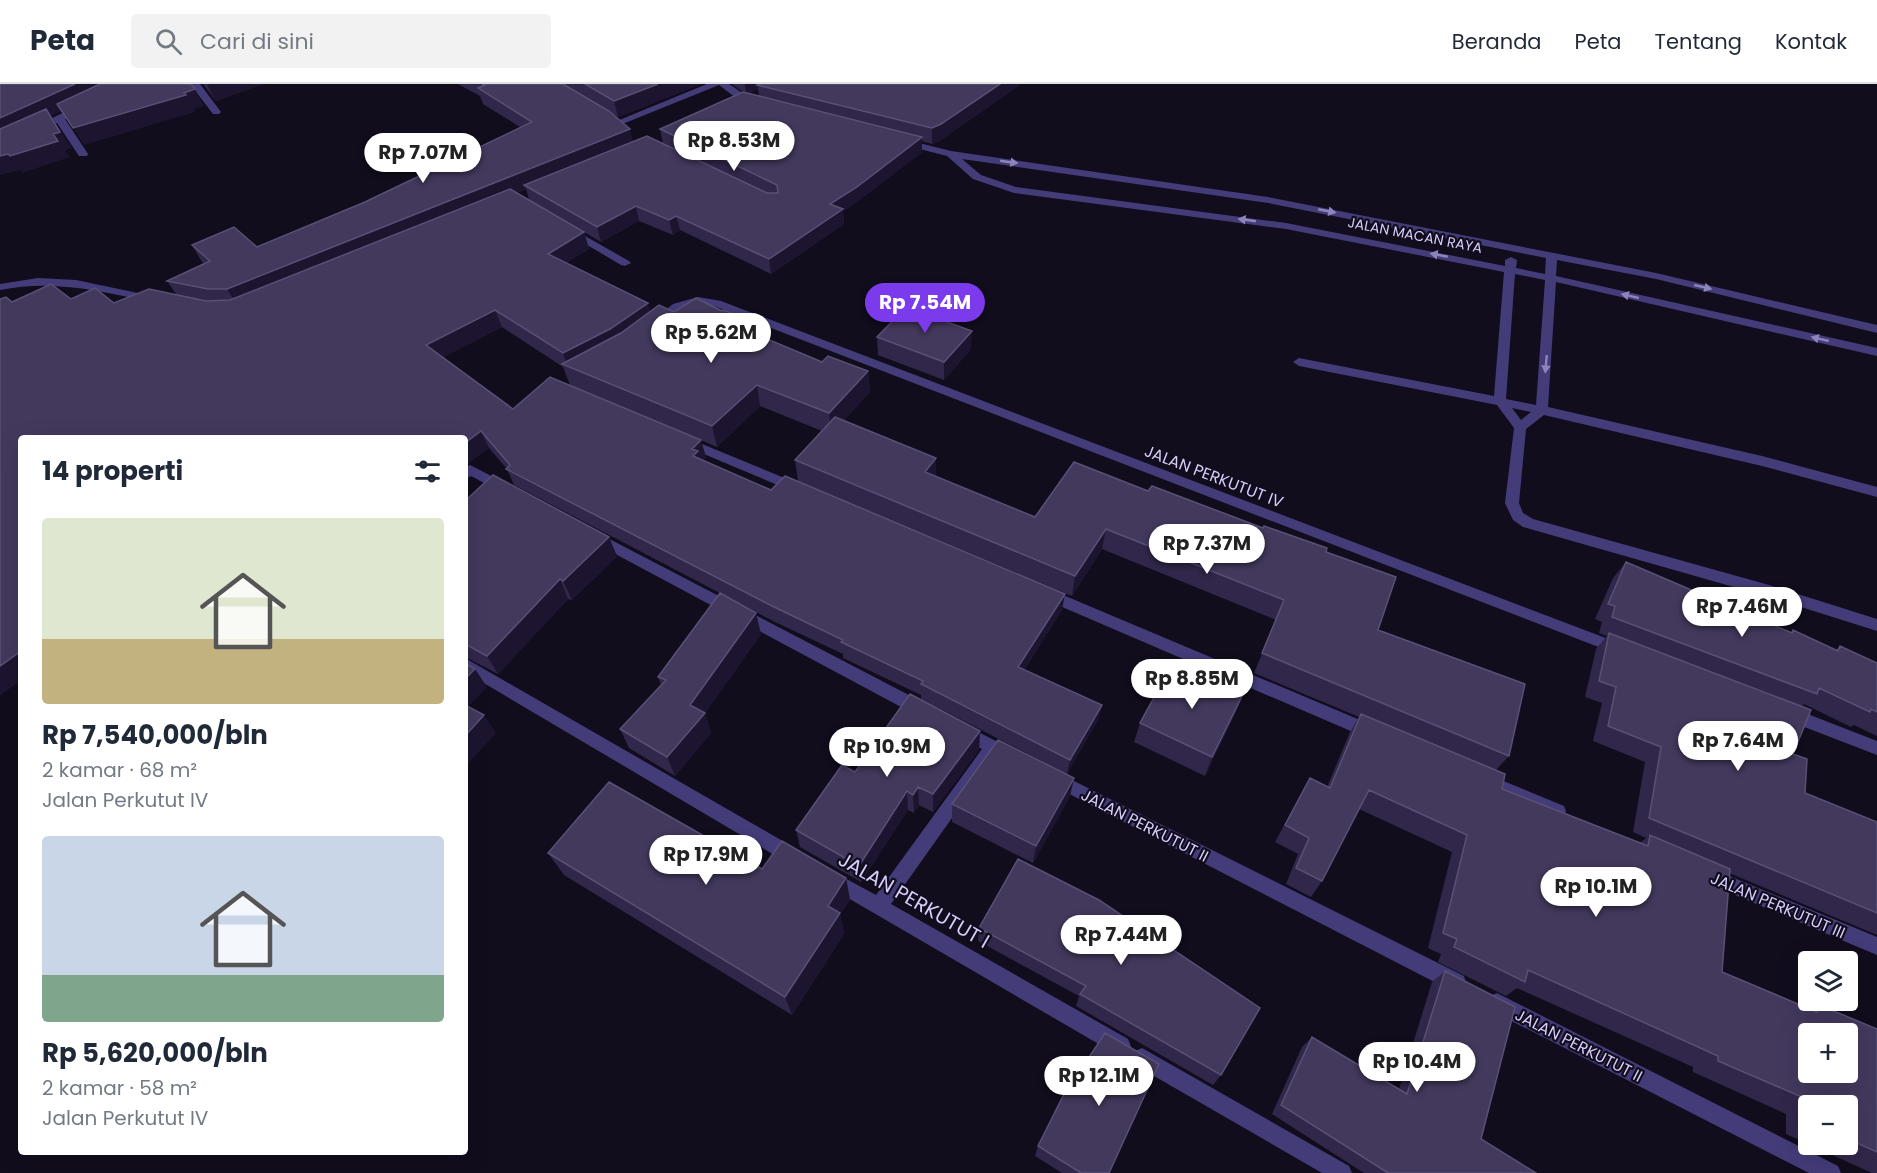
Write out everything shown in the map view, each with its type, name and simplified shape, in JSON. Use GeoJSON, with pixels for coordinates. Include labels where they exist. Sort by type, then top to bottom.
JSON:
{"type":"FeatureCollection","features":[{"type":"Feature","properties":{"kind":"street"},"geometry":{"type":"LineString","coordinates":[[195,84],[216,112]]}},
{"type":"Feature","properties":{"kind":"street"},"geometry":{"type":"LineString","coordinates":[[617,123],[715,84]]}},
{"type":"Feature","properties":{"kind":"street"},"geometry":{"type":"LineString","coordinates":[[723,84],[741,104],[770,108]]}},
{"type":"Feature","properties":{"kind":"street"},"geometry":{"type":"LineString","coordinates":[[741,104],[765,93]]}},
{"type":"Feature","properties":{"kind":"street"},"geometry":{"type":"LineString","coordinates":[[0,146],[91,104]]}},
{"type":"Feature","properties":{"kind":"street"},"geometry":{"type":"LineString","coordinates":[[60,118],[83,154]]}},
{"type":"Feature","properties":{"kind":"street"},"geometry":{"type":"LineString","coordinates":[[608,118],[626,131]]}},
{"type":"Feature","properties":{"kind":"street","name":"JALAN MACAN RAYA"},"geometry":{"type":"LineString","coordinates":[[894,140],[951,154],[1258,198],[1656,276],[1877,329]]}},
{"type":"Feature","properties":{"kind":"street","name":"JALAN MACAN RAYA"},"geometry":{"type":"LineString","coordinates":[[951,154],[977,177],[1014,190],[1286,226],[1551,278],[1877,352]]}},
{"type":"Feature","properties":{"kind":"street"},"geometry":{"type":"LineString","coordinates":[[556,222],[625,263]]}},
{"type":"Feature","properties":{"kind":"street"},"geometry":{"type":"LineString","coordinates":[[1512,248],[1500,401],[1520,427],[1512,503],[1518,516],[1528,523],[1769,591],[1877,625]]}},
{"type":"Feature","properties":{"kind":"street"},"geometry":{"type":"LineString","coordinates":[[1520,427],[1542,410],[1552,256]]}},
{"type":"Feature","properties":{"kind":"street"},"geometry":{"type":"LineString","coordinates":[[0,287],[42,280],[70,283],[161,301]]}},
{"type":"Feature","properties":{"kind":"street","name":"JALAN PERKUTUT IV"},"geometry":{"type":"LineString","coordinates":[[643,336],[682,303],[699,298],[717,303],[1632,654]]}},
{"type":"Feature","properties":{"kind":"street"},"geometry":{"type":"LineString","coordinates":[[1299,362],[1542,410],[1762,461],[1877,492]]}},
{"type":"Feature","properties":{"kind":"street"},"geometry":{"type":"LineString","coordinates":[[674,436],[818,497]]}},
{"type":"Feature","properties":{"kind":"street"},"geometry":{"type":"LineString","coordinates":[[468,472],[470,470],[522,498]]}},
{"type":"Feature","properties":{"kind":"street"},"geometry":{"type":"LineString","coordinates":[[585,531],[1024,763]]}},
{"type":"Feature","properties":{"kind":"street"},"geometry":{"type":"LineString","coordinates":[[1027,586],[1392,740]]}},
{"type":"Feature","properties":{"kind":"street","name":"JALAN PERKUTUT I"},"geometry":{"type":"LineString","coordinates":[[468,666],[811,867],[1342,1173]]}},
{"type":"Feature","properties":{"kind":"street"},"geometry":{"type":"LineString","coordinates":[[1777,709],[1877,748]]}},
{"type":"Feature","properties":{"kind":"street"},"geometry":{"type":"LineString","coordinates":[[879,906],[993,747]]}},
{"type":"Feature","properties":{"kind":"street"},"geometry":{"type":"LineString","coordinates":[[1469,773],[1568,815]]}},
{"type":"Feature","properties":{"kind":"street","name":"JALAN PERKUTUT II"},"geometry":{"type":"LineString","coordinates":[[1046,774],[1831,1173]]}},
{"type":"Feature","properties":{"kind":"street","name":"JALAN PERKUTUT III"},"geometry":{"type":"LineString","coordinates":[[1700,872],[1877,946]]}},
{"type":"Feature","properties":{"kind":"building"},"geometry":{"type":"Polygon","coordinates":[[[0,84],[75,84],[0,118],[0,84]]]}},
{"type":"Feature","properties":{"kind":"building"},"geometry":{"type":"Polygon","coordinates":[[[100,84],[191,84],[195,89],[184,93],[186,95],[73,128],[57,104],[100,84]]]}},
{"type":"Feature","properties":{"kind":"building"},"geometry":{"type":"Polygon","coordinates":[[[482,84],[563,84],[609,111],[630,129],[227,289],[208,289],[167,281],[210,261],[192,245],[234,227],[257,247],[365,202],[532,122],[478,88],[485,85],[482,84]]]}},
{"type":"Feature","properties":{"kind":"building"},"geometry":{"type":"Polygon","coordinates":[[[585,84],[658,84],[614,101],[585,84]]]}},
{"type":"Feature","properties":{"kind":"building"},"geometry":{"type":"Polygon","coordinates":[[[1000,84],[932,128],[757,85],[1000,84]]]}},
{"type":"Feature","properties":{"kind":"building"},"geometry":{"type":"Polygon","coordinates":[[[743,92],[922,137],[857,187],[830,204],[843,209],[769,259],[676,216],[669,220],[636,206],[597,227],[524,185],[647,136],[767,193],[778,193],[777,185],[660,129],[743,92]]]}},
{"type":"Feature","properties":{"kind":"building"},"geometry":{"type":"Polygon","coordinates":[[[46,109],[60,132],[53,134],[58,141],[10,156],[8,154],[0,156],[0,129],[46,109]]]}},
{"type":"Feature","properties":{"kind":"building"},"geometry":{"type":"Polygon","coordinates":[[[510,189],[584,232],[548,254],[648,303],[610,329],[563,353],[495,310],[426,345],[513,409],[550,377],[701,440],[692,449],[698,451],[693,456],[771,490],[785,476],[1065,594],[1018,667],[1102,705],[1070,760],[921,684],[923,681],[841,642],[843,640],[772,606],[506,469],[510,465],[481,431],[468,441],[468,435],[18,435],[18,653],[0,666],[0,299],[6,297],[12,302],[51,284],[71,299],[95,288],[114,303],[149,289],[206,301],[230,300],[510,189]]]}},
{"type":"Feature","properties":{"kind":"building"},"geometry":{"type":"Polygon","coordinates":[[[696,298],[722,311],[763,324],[753,333],[822,362],[828,356],[868,371],[829,413],[757,385],[712,426],[562,364],[621,333],[659,305],[674,312],[696,298]]]}},
{"type":"Feature","properties":{"kind":"building"},"geometry":{"type":"Polygon","coordinates":[[[906,307],[972,331],[944,362],[877,337],[906,307]]]}},
{"type":"Feature","properties":{"kind":"building"},"geometry":{"type":"Polygon","coordinates":[[[835,417],[936,458],[925,472],[1035,517],[1074,462],[1148,491],[1152,486],[1263,528],[1264,526],[1327,548],[1326,552],[1396,577],[1378,630],[1525,684],[1509,756],[1262,653],[1284,600],[1106,529],[1075,576],[795,460],[835,417]]]}},
{"type":"Feature","properties":{"kind":"building"},"geometry":{"type":"Polygon","coordinates":[[[493,475],[609,537],[563,581],[560,579],[487,656],[468,646],[468,498],[493,475]]]}},
{"type":"Feature","properties":{"kind":"building"},"geometry":{"type":"Polygon","coordinates":[[[1626,562],[1792,633],[1793,630],[1838,651],[1840,646],[1877,663],[1877,712],[1871,709],[1870,712],[1819,688],[1817,694],[1612,617],[1615,606],[1608,604],[1626,562]]]}},
{"type":"Feature","properties":{"kind":"building"},"geometry":{"type":"Polygon","coordinates":[[[720,593],[756,613],[690,705],[705,713],[667,757],[620,729],[666,680],[658,677],[720,593]]]}},
{"type":"Feature","properties":{"kind":"building"},"geometry":{"type":"Polygon","coordinates":[[[1609,633],[1811,710],[1793,754],[1807,759],[1805,793],[1877,822],[1877,913],[1649,818],[1661,747],[1608,726],[1616,687],[1599,681],[1609,633]]]}},
{"type":"Feature","properties":{"kind":"building"},"geometry":{"type":"Polygon","coordinates":[[[1173,663],[1243,694],[1212,757],[1140,723],[1173,663]]]}},
{"type":"Feature","properties":{"kind":"building"},"geometry":{"type":"Polygon","coordinates":[[[468,665],[475,669],[468,676],[468,665]]]}},
{"type":"Feature","properties":{"kind":"building"},"geometry":{"type":"Polygon","coordinates":[[[910,694],[980,731],[933,794],[918,787],[913,795],[907,791],[859,866],[796,830],[842,765],[855,772],[910,694]]]}},
{"type":"Feature","properties":{"kind":"building"},"geometry":{"type":"Polygon","coordinates":[[[468,707],[484,715],[468,733],[468,707]]]}},
{"type":"Feature","properties":{"kind":"building"},"geometry":{"type":"Polygon","coordinates":[[[1361,714],[1505,774],[1502,789],[1648,846],[1650,835],[1730,869],[1722,972],[1798,1004],[1798,1011],[1834,1011],[1877,1029],[1877,1152],[1858,1143],[1858,1095],[1798,1095],[1718,1061],[1718,1056],[1528,970],[1525,982],[1454,947],[1457,939],[1443,933],[1467,835],[1369,790],[1322,881],[1296,868],[1309,838],[1285,825],[1310,778],[1330,788],[1361,714]]]}},
{"type":"Feature","properties":{"kind":"building"},"geometry":{"type":"Polygon","coordinates":[[[998,740],[1074,778],[1036,846],[952,804],[998,740]]]}},
{"type":"Feature","properties":{"kind":"building"},"geometry":{"type":"Polygon","coordinates":[[[609,782],[762,869],[782,841],[846,878],[828,906],[840,913],[785,997],[548,853],[609,782]]]}},
{"type":"Feature","properties":{"kind":"building"},"geometry":{"type":"Polygon","coordinates":[[[1018,859],[1099,900],[1260,1008],[1221,1075],[1080,994],[1086,986],[979,928],[1018,859]]]}},
{"type":"Feature","properties":{"kind":"building"},"geometry":{"type":"Polygon","coordinates":[[[1445,971],[1515,1007],[1481,1139],[1536,1173],[1388,1173],[1281,1105],[1312,1037],[1407,1094],[1445,971]]]}},
{"type":"Feature","properties":{"kind":"building"},"geometry":{"type":"Polygon","coordinates":[[[1105,1033],[1159,1064],[1109,1173],[1081,1173],[1038,1146],[1075,1072],[1078,1074],[1105,1033]]]}}]}
